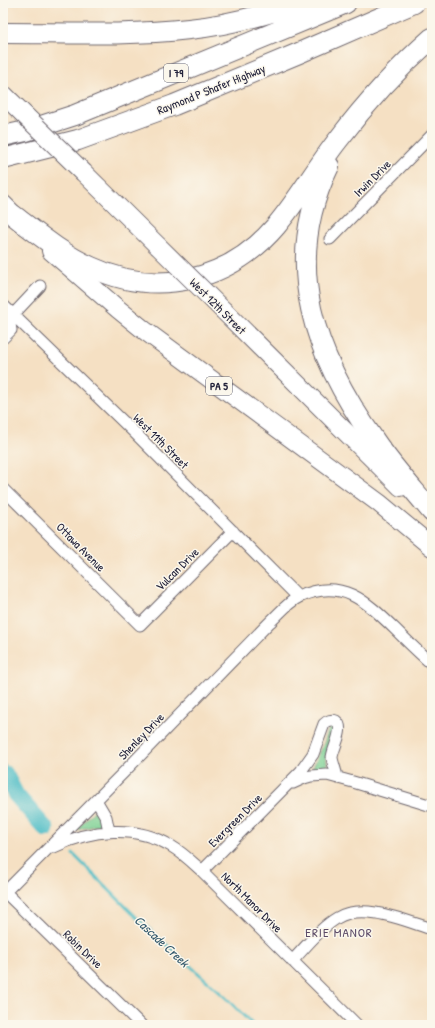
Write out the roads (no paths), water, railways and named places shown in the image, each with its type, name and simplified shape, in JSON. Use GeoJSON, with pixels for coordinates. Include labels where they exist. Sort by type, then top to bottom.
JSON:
{"type":"FeatureCollection","features":[{"type":"Feature","properties":{"kind":"highway"},"geometry":{"type":"LineString","coordinates":[[3,33],[131,32],[189,29],[244,19],[301,3]]}},
{"type":"Feature","properties":{"kind":"highway","name":"I 79"},"geometry":{"type":"LineString","coordinates":[[3,136],[26,131],[75,115],[346,3]]}},
{"type":"Feature","properties":{"kind":"highway","name":"Raymond P Shafer Highway"},"geometry":{"type":"LineString","coordinates":[[3,159],[78,140],[174,105],[414,3]]}},
{"type":"Feature","properties":{"kind":"highway"},"geometry":{"type":"LineString","coordinates":[[8,210],[67,254],[92,268],[105,273],[120,278],[151,283],[179,282],[199,277],[234,262],[268,235],[286,214],[337,141],[370,100],[395,73],[432,38]]}},
{"type":"Feature","properties":{"kind":"highway"},"geometry":{"type":"LineString","coordinates":[[370,100],[334,154],[316,198],[306,243],[305,271],[308,298],[314,324],[322,346],[347,398],[384,454],[432,512]]}},
{"type":"Feature","properties":{"kind":"main road","name":"West 12th Street"},"geometry":{"type":"LineString","coordinates":[[3,94],[352,437],[432,519]]}},
{"type":"Feature","properties":{"kind":"main road","name":"PA 5"},"geometry":{"type":"LineString","coordinates":[[8,210],[64,263],[139,326],[379,503],[432,547]]}},
{"type":"Feature","properties":{"kind":"street","name":"Irwin Drive"},"geometry":{"type":"LineString","coordinates":[[330,239],[432,136]]}},
{"type":"Feature","properties":{"kind":"street"},"geometry":{"type":"LineString","coordinates":[[3,338],[11,330],[8,318],[40,286]]}},
{"type":"Feature","properties":{"kind":"street","name":"West 11th Street"},"geometry":{"type":"LineString","coordinates":[[3,305],[8,318],[135,433],[298,597]]}},
{"type":"Feature","properties":{"kind":"street","name":"Ottawa Avenue"},"geometry":{"type":"LineString","coordinates":[[3,489],[140,625]]}},
{"type":"Feature","properties":{"kind":"street","name":"Vulcan Drive"},"geometry":{"type":"LineString","coordinates":[[140,625],[233,531]]}},
{"type":"Feature","properties":{"kind":"street"},"geometry":{"type":"LineString","coordinates":[[298,597],[322,590],[341,591],[351,594],[370,605],[432,664]]}},
{"type":"Feature","properties":{"kind":"street","name":"Shenley Drive"},"geometry":{"type":"LineString","coordinates":[[4,893],[48,850],[269,623],[298,597]]}},
{"type":"Feature","properties":{"kind":"street","name":"Evergreen Drive"},"geometry":{"type":"LineString","coordinates":[[202,871],[302,771],[313,754],[324,724],[332,720],[337,723],[340,729],[332,756],[337,777]]}},
{"type":"Feature","properties":{"kind":"street","name":"Evergreen Drive"},"geometry":{"type":"LineString","coordinates":[[286,787],[300,779],[311,776],[327,775],[432,806]]}},
{"type":"Feature","properties":{"kind":"street"},"geometry":{"type":"LineString","coordinates":[[96,800],[106,817],[109,831]]}},
{"type":"Feature","properties":{"kind":"street","name":"North Manor Drive"},"geometry":{"type":"LineString","coordinates":[[48,850],[76,837],[109,831],[149,836],[159,840],[182,854],[202,871],[357,1025]]}},
{"type":"Feature","properties":{"kind":"street","name":"Robin Drive"},"geometry":{"type":"LineString","coordinates":[[4,893],[142,1025]]}},
{"type":"Feature","properties":{"kind":"street"},"geometry":{"type":"LineString","coordinates":[[292,961],[327,926],[339,917],[362,910],[374,912],[432,929]]}},
{"type":"Feature","properties":{"kind":"waterway","name":"Cascade Creek"},"geometry":{"type":"LineString","coordinates":[[3,774],[5,774],[16,795],[46,829]]}},
{"type":"Feature","properties":{"kind":"waterway","name":"Cascade Creek"},"geometry":{"type":"LineString","coordinates":[[73,854],[138,919],[225,997],[253,1025]]}},
{"type":"Feature","properties":{"kind":"district","name":"ERIE MANOR"},"geometry":{"type":"Point","coordinates":[339,932]}}]}
